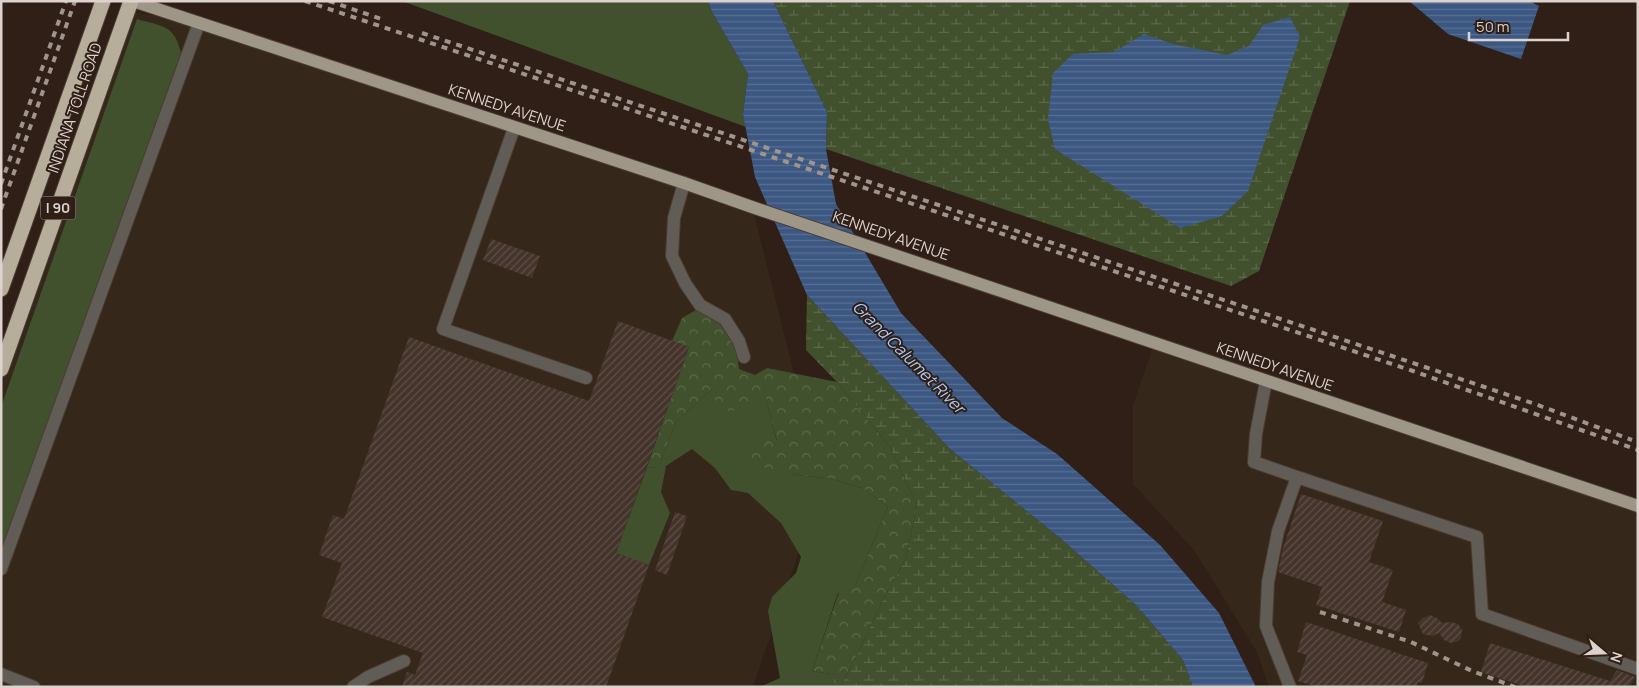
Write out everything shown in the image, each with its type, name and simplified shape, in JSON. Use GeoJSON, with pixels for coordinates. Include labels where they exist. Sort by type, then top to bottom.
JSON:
{"type":"FeatureCollection","features":[{"type":"Feature","properties":{"kind":"highway","name":"INDIANA TOLL ROAD"},"geometry":{"type":"LineString","coordinates":[[1,289],[103,1]]}},
{"type":"Feature","properties":{"kind":"highway","name":"INDIANA TOLL ROAD"},"geometry":{"type":"LineString","coordinates":[[1,369],[132,1]]}},
{"type":"Feature","properties":{"kind":"main road","name":"KENNEDY AVENUE"},"geometry":{"type":"LineString","coordinates":[[132,1],[872,246],[1638,506]]}},
{"type":"Feature","properties":{"kind":"lane"},"geometry":{"type":"LineString","coordinates":[[1,569],[200,23]]}},
{"type":"Feature","properties":{"kind":"lane"},"geometry":{"type":"LineString","coordinates":[[514,128],[443,329],[586,378]]}},
{"type":"Feature","properties":{"kind":"lane"},"geometry":{"type":"LineString","coordinates":[[684,183],[674,218],[672,256],[685,283],[700,305],[725,319],[739,341],[744,357]]}},
{"type":"Feature","properties":{"kind":"lane"},"geometry":{"type":"LineString","coordinates":[[1266,381],[1256,434],[1254,462],[1477,537],[1482,614],[1638,669]]}},
{"type":"Feature","properties":{"kind":"lane"},"geometry":{"type":"LineString","coordinates":[[1290,687],[1266,626],[1268,582],[1278,531],[1297,477]]}},
{"type":"Feature","properties":{"kind":"lane"},"geometry":{"type":"LineString","coordinates":[[353,687],[368,677],[404,661]]}},
{"type":"Feature","properties":{"kind":"lane"},"geometry":{"type":"LineString","coordinates":[[1,674],[34,687]]}},
{"type":"Feature","properties":{"kind":"shaded area"},"geometry":{"type":"Polygon","coordinates":[[[132,12],[200,23],[752,207],[822,484],[753,687],[1,687],[1,369],[132,12]]]}},
{"type":"Feature","properties":{"kind":"shaded area"},"geometry":{"type":"Polygon","coordinates":[[[1155,341],[1638,505],[1638,687],[1269,687],[1257,652],[1194,550],[1133,484],[1133,405],[1155,341]]]}},
{"type":"Feature","properties":{"kind":"green space"},"geometry":{"type":"Polygon","coordinates":[[[402,1],[708,1],[712,12],[748,74],[743,114],[746,127],[402,1]]]}},
{"type":"Feature","properties":{"kind":"green space"},"geometry":{"type":"Polygon","coordinates":[[[773,1],[1350,1],[1259,271],[1231,286],[826,149],[827,112],[773,1]]]}},
{"type":"Feature","properties":{"kind":"green space"},"geometry":{"type":"Polygon","coordinates":[[[137,19],[166,28],[175,37],[181,53],[19,507],[1,552],[1,407],[137,19]]]}},
{"type":"Feature","properties":{"kind":"green space"},"geometry":{"type":"Polygon","coordinates":[[[807,295],[950,449],[1060,538],[1136,605],[1183,660],[1193,687],[840,687],[906,558],[917,505],[890,447],[837,382],[806,350],[807,295]]]}},
{"type":"Feature","properties":{"kind":"green space"},"geometry":{"type":"Polygon","coordinates":[[[703,306],[721,316],[735,339],[739,369],[755,375],[767,368],[837,382],[890,447],[917,505],[906,558],[840,687],[829,687],[837,675],[812,671],[839,592],[854,588],[888,507],[862,488],[833,479],[789,474],[750,464],[751,441],[777,441],[765,395],[730,412],[716,403],[712,389],[676,422],[658,468],[647,467],[689,347],[672,341],[682,318],[703,306]]]}},
{"type":"Feature","properties":{"kind":"green space"},"geometry":{"type":"Polygon","coordinates":[[[712,389],[765,395],[777,442],[789,474],[833,479],[862,488],[888,507],[854,588],[838,593],[812,671],[838,675],[829,687],[760,687],[780,678],[768,611],[772,597],[796,573],[801,557],[781,523],[748,493],[731,490],[715,468],[692,449],[666,466],[661,492],[670,513],[649,565],[616,553],[647,467],[658,468],[676,422],[712,389]]]}},
{"type":"Feature","properties":{"kind":"water","name":"Grand Calumet River"},"geometry":{"type":"Polygon","coordinates":[[[708,1],[773,1],[827,112],[826,149],[836,204],[901,313],[1002,418],[1057,454],[1160,545],[1219,613],[1256,687],[1193,687],[1183,660],[1136,605],[1060,538],[950,449],[807,295],[755,177],[743,114],[748,74],[712,12],[708,1]]]}},
{"type":"Feature","properties":{"kind":"water"},"geometry":{"type":"Polygon","coordinates":[[[1409,1],[1529,1],[1539,6],[1521,59],[1448,34],[1409,1]]]}},
{"type":"Feature","properties":{"kind":"water"},"geometry":{"type":"Polygon","coordinates":[[[1290,17],[1300,37],[1248,191],[1222,216],[1180,228],[1055,149],[1048,119],[1053,73],[1073,54],[1114,52],[1144,34],[1173,44],[1227,55],[1249,46],[1263,25],[1290,17]]]}},
{"type":"Feature","properties":{"kind":"building"},"geometry":{"type":"Polygon","coordinates":[[[491,239],[540,256],[532,278],[483,260],[491,239]]]}},
{"type":"Feature","properties":{"kind":"building"},"geometry":{"type":"Polygon","coordinates":[[[618,321],[689,347],[616,553],[649,565],[606,687],[402,687],[407,672],[415,675],[423,653],[322,617],[342,563],[319,555],[333,515],[344,519],[409,337],[589,401],[618,321]]]}},
{"type":"Feature","properties":{"kind":"building"},"geometry":{"type":"Polygon","coordinates":[[[1301,494],[1383,521],[1369,562],[1393,570],[1382,602],[1406,610],[1399,632],[1316,605],[1322,587],[1278,572],[1283,548],[1301,494]]]}},
{"type":"Feature","properties":{"kind":"building"},"geometry":{"type":"Polygon","coordinates":[[[675,512],[687,516],[667,575],[655,570],[675,512]]]}},
{"type":"Feature","properties":{"kind":"building"},"geometry":{"type":"Polygon","coordinates":[[[1430,615],[1442,623],[1451,622],[1458,624],[1462,630],[1461,638],[1451,643],[1444,640],[1439,633],[1432,636],[1423,634],[1418,623],[1430,615]]]}},
{"type":"Feature","properties":{"kind":"building"},"geometry":{"type":"Polygon","coordinates":[[[1306,622],[1392,651],[1391,655],[1394,652],[1428,663],[1422,683],[1418,682],[1416,687],[1317,687],[1298,681],[1307,655],[1297,652],[1306,622]]]}},
{"type":"Feature","properties":{"kind":"building"},"geometry":{"type":"Polygon","coordinates":[[[1490,643],[1610,681],[1617,670],[1635,677],[1629,687],[1527,687],[1481,672],[1490,643]]]}},
{"type":"Feature","properties":{"kind":"railway"},"geometry":{"type":"LineString","coordinates":[[1,184],[66,1]]}},
{"type":"Feature","properties":{"kind":"railway"},"geometry":{"type":"LineString","coordinates":[[1,209],[75,1]]}},
{"type":"Feature","properties":{"kind":"railway"},"geometry":{"type":"LineString","coordinates":[[305,1],[1413,371],[1638,450]]}},
{"type":"Feature","properties":{"kind":"railway"},"geometry":{"type":"LineString","coordinates":[[329,1],[384,20]]}},
{"type":"Feature","properties":{"kind":"railway"},"geometry":{"type":"LineString","coordinates":[[422,33],[1535,404],[1632,440]]}},
{"type":"Feature","properties":{"kind":"railway"},"geometry":{"type":"LineString","coordinates":[[1320,612],[1411,642],[1472,671],[1515,687]]}}]}
